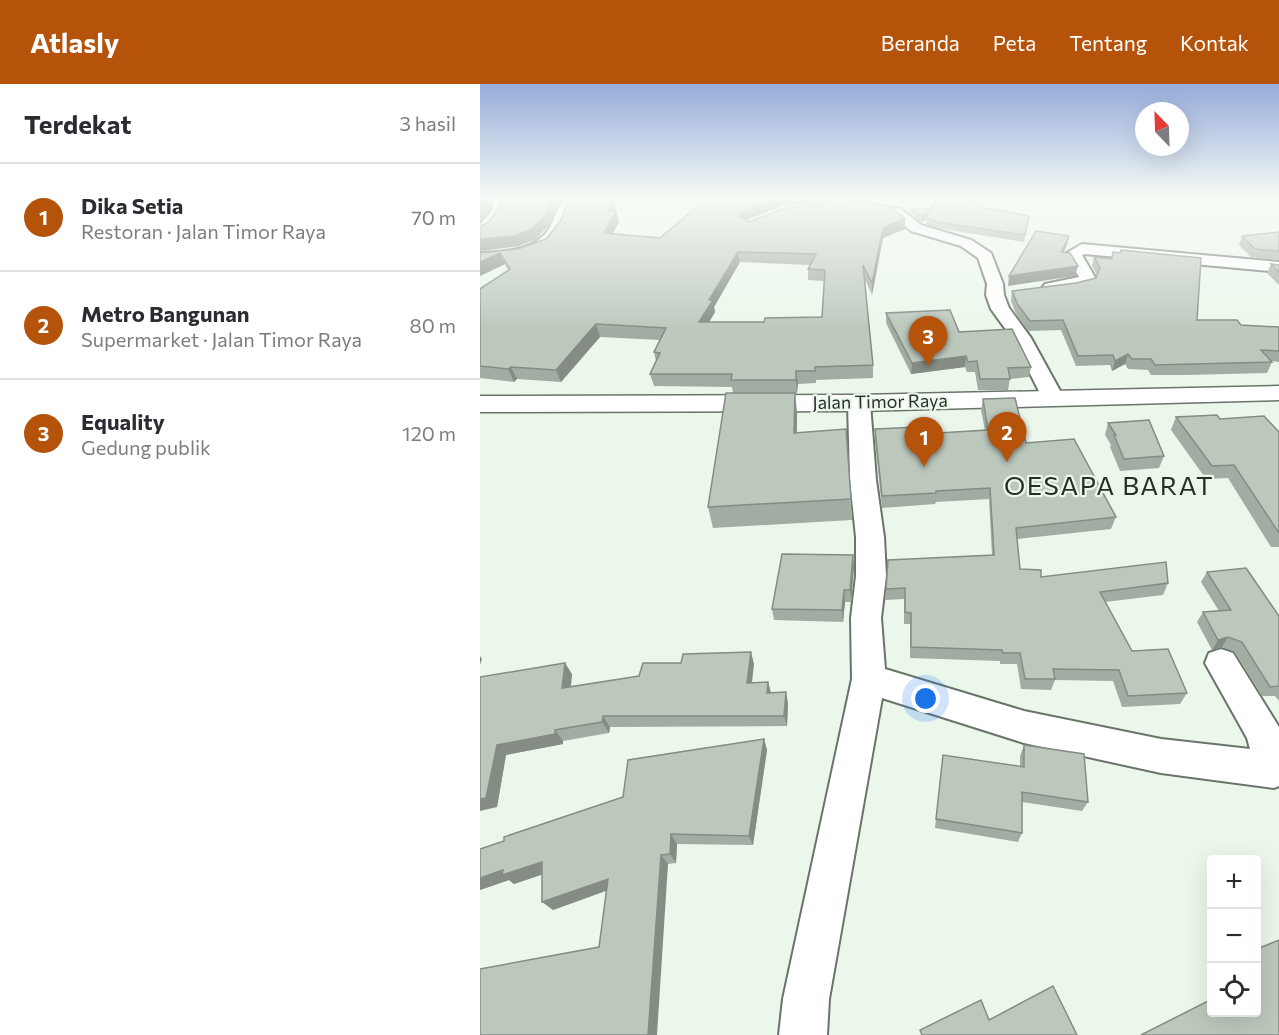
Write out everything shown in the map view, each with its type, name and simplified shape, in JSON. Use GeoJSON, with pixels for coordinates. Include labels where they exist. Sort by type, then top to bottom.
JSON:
{"type":"FeatureCollection","features":[{"type":"Feature","properties":{"kind":"highway","name":"Jalan Timor Raya"},"geometry":{"type":"LineString","coordinates":[[480,404],[859,403],[1279,393]]}},
{"type":"Feature","properties":{"kind":"street"},"geometry":{"type":"LineString","coordinates":[[480,258],[518,255],[543,242]]}},
{"type":"Feature","properties":{"kind":"street"},"geometry":{"type":"LineString","coordinates":[[962,242],[974,246],[988,260],[995,284],[1004,294],[1000,309],[1021,338],[1053,398]]}},
{"type":"Feature","properties":{"kind":"street"},"geometry":{"type":"LineString","coordinates":[[1037,290],[1087,281],[1088,276],[1073,254],[1082,249],[1279,267]]}},
{"type":"Feature","properties":{"kind":"street"},"geometry":{"type":"LineString","coordinates":[[803,1035],[806,999],[869,679],[866,618],[871,576],[870,537],[863,480],[859,403]]}},
{"type":"Feature","properties":{"kind":"street"},"geometry":{"type":"LineString","coordinates":[[869,679],[1024,727],[1161,756],[1277,771],[1264,733],[1221,663]]}},
{"type":"Feature","properties":{"kind":"building"},"geometry":{"type":"Polygon","coordinates":[[[537,242],[880,242],[872,283],[863,265],[873,365],[815,367],[815,371],[796,371],[796,380],[731,380],[732,374],[650,374],[660,353],[654,352],[666,328],[596,324],[556,370],[480,366],[480,289],[510,269],[500,253],[480,262],[480,253],[518,249],[537,242]],[[738,252],[709,300],[713,300],[699,322],[764,322],[765,318],[822,317],[825,270],[808,269],[816,254],[738,252]]]}},
{"type":"Feature","properties":{"kind":"building"},"geometry":{"type":"Polygon","coordinates":[[[1029,242],[1066,242],[1061,252],[1070,253],[1078,266],[1009,276],[1029,242]]]}},
{"type":"Feature","properties":{"kind":"building"},"geometry":{"type":"Polygon","coordinates":[[[1248,242],[1279,242],[1279,251],[1255,249],[1248,242]]]}},
{"type":"Feature","properties":{"kind":"building"},"geometry":{"type":"Polygon","coordinates":[[[1121,250],[1201,258],[1197,320],[1237,320],[1241,325],[1279,327],[1279,351],[1261,350],[1272,362],[1155,365],[1151,359],[1132,359],[1128,354],[1115,361],[1113,355],[1078,356],[1063,320],[1030,321],[1018,305],[1012,291],[1076,283],[1096,278],[1100,267],[1094,257],[1112,259],[1113,252],[1120,253],[1121,250]]]}},
{"type":"Feature","properties":{"kind":"building"},"geometry":{"type":"Polygon","coordinates":[[[1271,264],[1279,265],[1279,272],[1271,264]]]}},
{"type":"Feature","properties":{"kind":"building"},"geometry":{"type":"Polygon","coordinates":[[[950,310],[959,332],[1012,329],[1031,367],[1008,368],[1010,379],[980,379],[977,361],[968,362],[966,356],[912,363],[886,313],[950,310]]]}},
{"type":"Feature","properties":{"kind":"building"},"geometry":{"type":"Polygon","coordinates":[[[726,393],[795,393],[794,433],[846,429],[851,499],[708,507],[726,393]]]}},
{"type":"Feature","properties":{"kind":"building"},"geometry":{"type":"Polygon","coordinates":[[[1015,398],[1026,443],[1074,439],[1116,517],[1016,528],[1020,569],[1041,570],[1041,577],[1166,562],[1168,583],[1100,592],[1132,651],[1168,649],[1187,693],[1128,696],[1119,670],[1053,669],[1055,679],[1025,679],[1020,653],[1003,653],[1002,650],[911,647],[911,613],[905,612],[905,588],[886,589],[888,560],[994,555],[990,488],[882,496],[875,429],[920,427],[921,434],[988,430],[983,399],[1015,398]]]}},
{"type":"Feature","properties":{"kind":"building"},"geometry":{"type":"Polygon","coordinates":[[[1217,415],[1220,419],[1264,416],[1279,432],[1279,533],[1234,465],[1212,466],[1176,417],[1217,415]]]}},
{"type":"Feature","properties":{"kind":"building"},"geometry":{"type":"Polygon","coordinates":[[[1149,420],[1164,456],[1124,459],[1114,435],[1116,435],[1108,423],[1149,420]]]}},
{"type":"Feature","properties":{"kind":"building"},"geometry":{"type":"Polygon","coordinates":[[[782,554],[853,555],[850,590],[844,590],[842,610],[772,609],[782,554]]]}},
{"type":"Feature","properties":{"kind":"building"},"geometry":{"type":"Polygon","coordinates":[[[1246,568],[1279,616],[1279,686],[1270,687],[1242,642],[1228,637],[1218,640],[1203,612],[1231,610],[1207,572],[1246,568]]]}},
{"type":"Feature","properties":{"kind":"building"},"geometry":{"type":"Polygon","coordinates":[[[751,652],[747,683],[768,682],[767,693],[786,692],[784,716],[603,716],[602,722],[555,730],[555,734],[497,745],[486,798],[480,799],[480,677],[565,663],[562,688],[639,676],[643,663],[681,663],[683,654],[751,652]]]}},
{"type":"Feature","properties":{"kind":"building"},"geometry":{"type":"Polygon","coordinates":[[[764,739],[749,836],[671,834],[670,854],[661,855],[648,1035],[480,1035],[480,969],[599,947],[608,879],[542,902],[542,862],[502,875],[503,870],[480,878],[480,849],[504,841],[504,837],[623,797],[628,760],[764,739]]]}},
{"type":"Feature","properties":{"kind":"building"},"geometry":{"type":"Polygon","coordinates":[[[1024,745],[1084,754],[1088,802],[1022,792],[1022,833],[936,819],[943,755],[1024,767],[1024,745]]]}},
{"type":"Feature","properties":{"kind":"building"},"geometry":{"type":"Polygon","coordinates":[[[1279,940],[1279,1035],[1141,1035],[1207,1002],[1207,1017],[1261,1017],[1261,947],[1279,940]]]}},
{"type":"Feature","properties":{"kind":"building"},"geometry":{"type":"Polygon","coordinates":[[[1053,986],[1077,1035],[922,1035],[920,1030],[981,1000],[989,1020],[1053,986]]]}},
{"type":"Feature","properties":{"kind":"place","name":"Equality"},"geometry":{"type":"Point","coordinates":[928,366]}},
{"type":"Feature","properties":{"kind":"place","name":"Metro Bangunan"},"geometry":{"type":"Point","coordinates":[1007,462]}},
{"type":"Feature","properties":{"kind":"place","name":"Dika Setia"},"geometry":{"type":"Point","coordinates":[924,467]}},
{"type":"Feature","properties":{"kind":"district","name":"OESAPA BARAT"},"geometry":{"type":"Point","coordinates":[1109,486]}}]}
